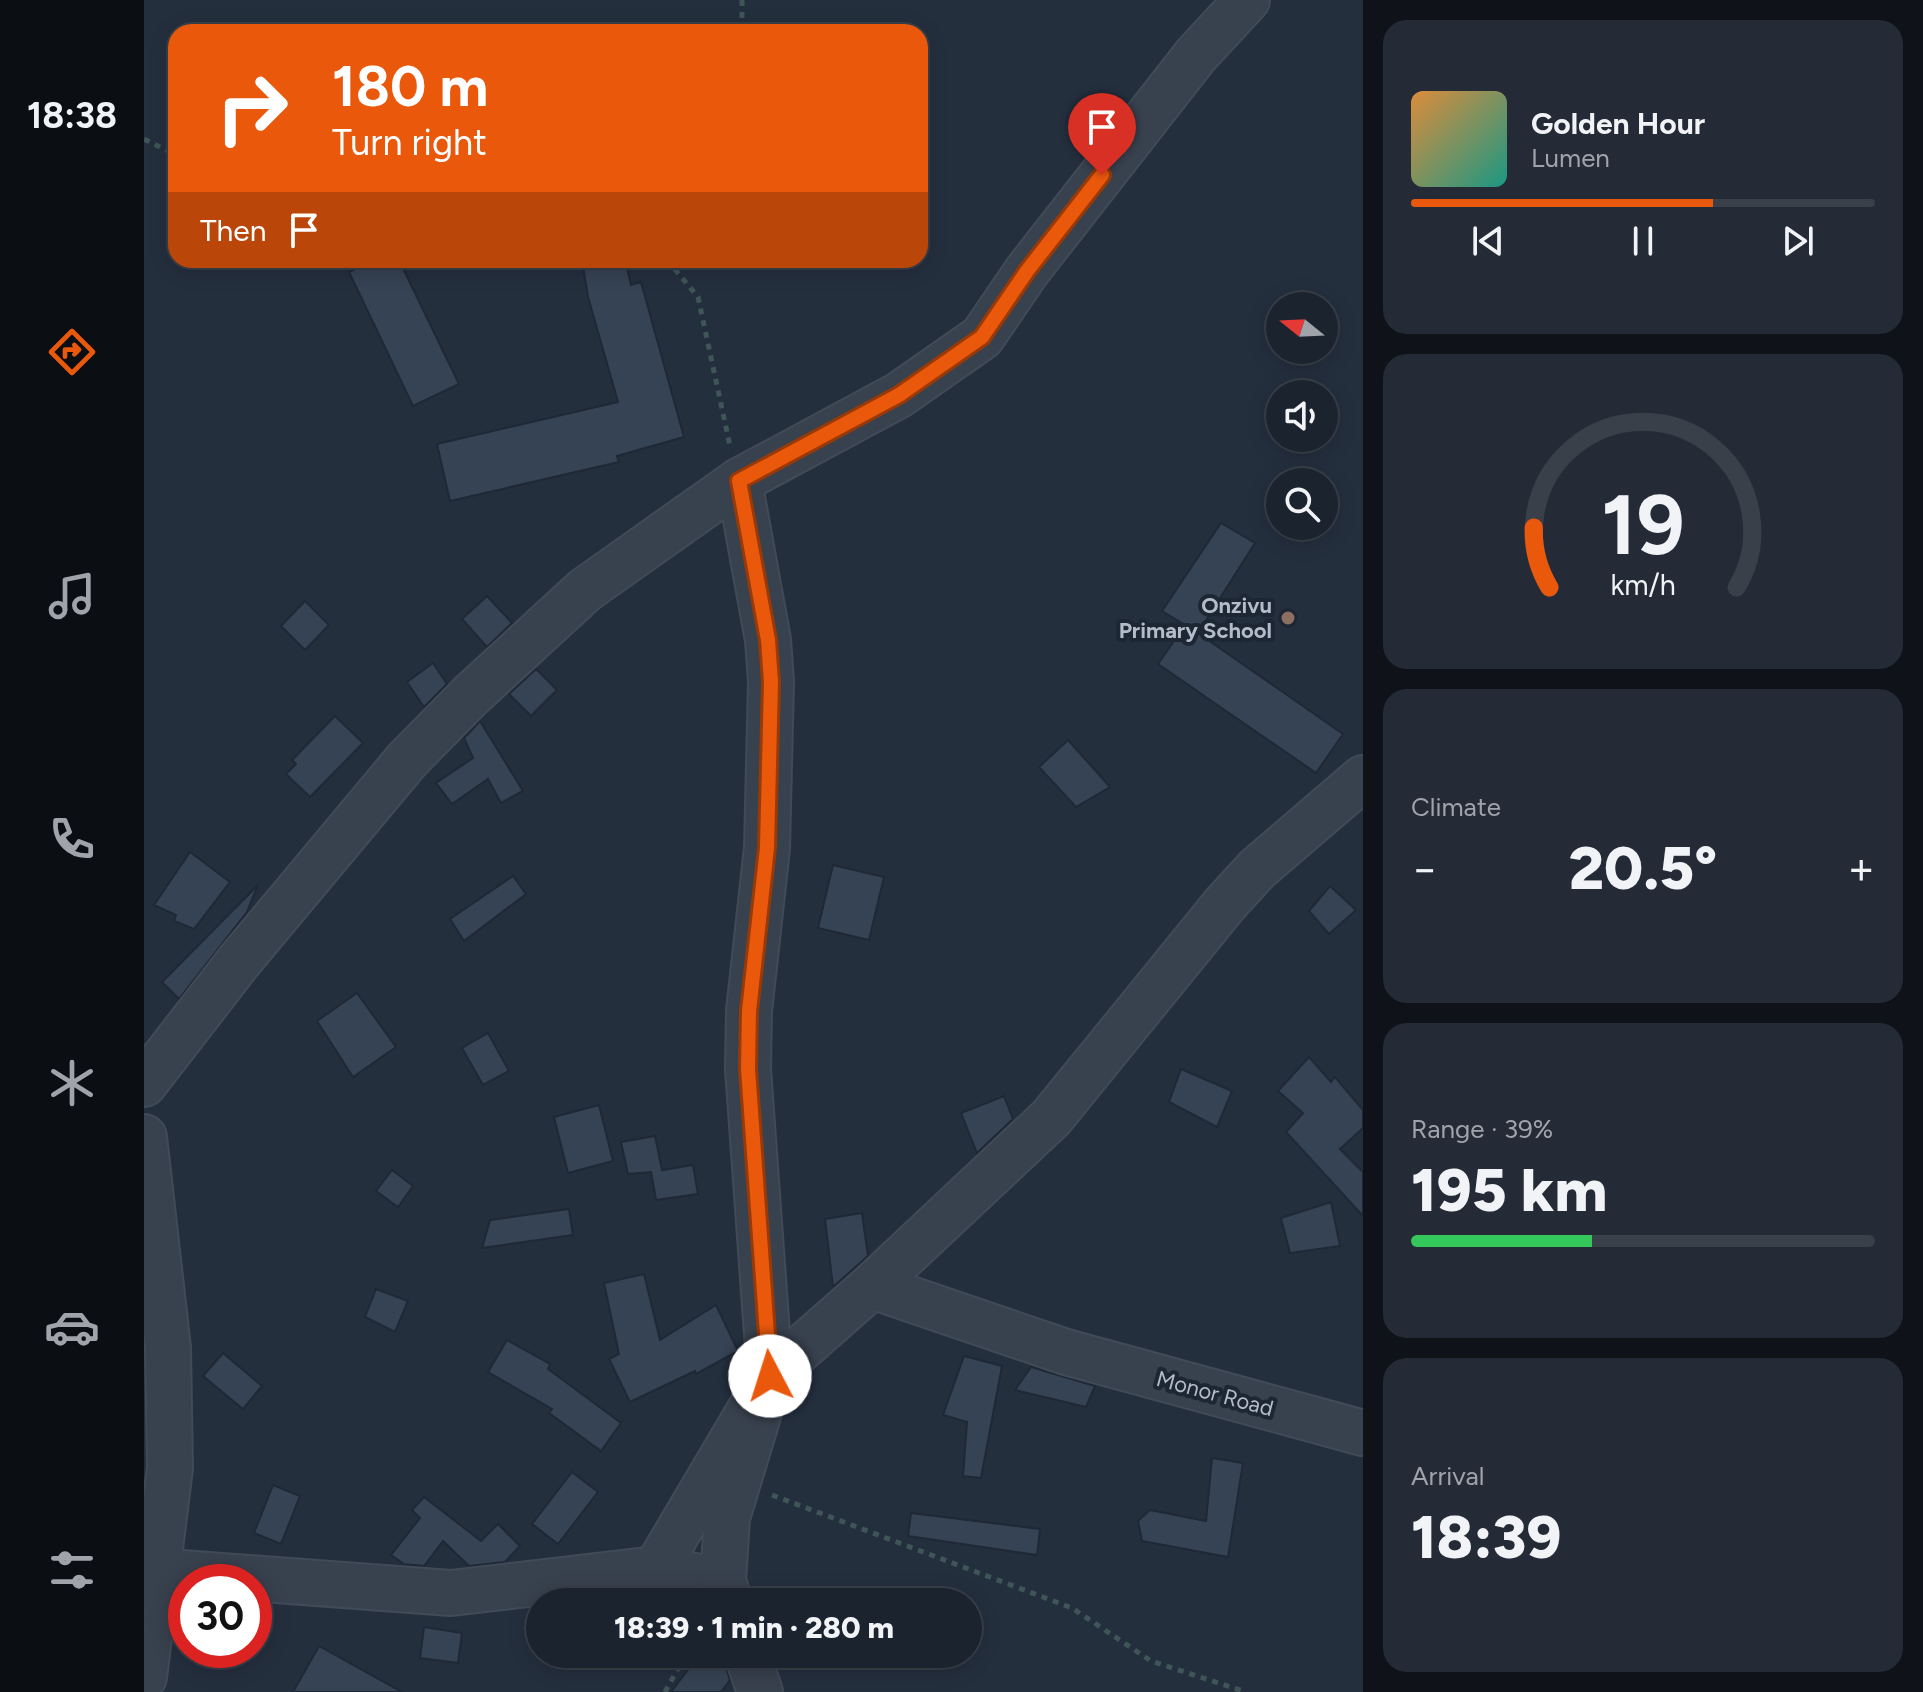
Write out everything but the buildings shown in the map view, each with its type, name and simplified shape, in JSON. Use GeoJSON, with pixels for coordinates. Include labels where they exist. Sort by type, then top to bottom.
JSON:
{"type":"FeatureCollection","features":[{"type":"Feature","properties":{"kind":"street"},"geometry":{"type":"LineString","coordinates":[[144,1084],[240,960],[407,760],[471,695],[585,590],[739,481],[899,395],[982,337],[1027,271],[1196,55],[1247,0]]}},
{"type":"Feature","properties":{"kind":"street"},"geometry":{"type":"LineString","coordinates":[[727,1588],[723,1540],[770,1376],[748,1069],[749,1011],[767,848],[771,682],[768,640],[739,481]]}},
{"type":"Feature","properties":{"kind":"street"},"geometry":{"type":"LineString","coordinates":[[656,1569],[770,1376],[872,1286],[1051,1118],[1257,869],[1363,778]]}},
{"type":"Feature","properties":{"kind":"street"},"geometry":{"type":"LineString","coordinates":[[144,1137],[150,1238],[168,1348],[170,1453],[144,1677]]}},
{"type":"Feature","properties":{"kind":"street","name":"Monor Road"},"geometry":{"type":"LineString","coordinates":[[872,1286],[1066,1352],[1363,1433]]}},
{"type":"Feature","properties":{"kind":"street"},"geometry":{"type":"LineString","coordinates":[[156,1571],[451,1593],[656,1569],[715,1588]]}},
{"type":"Feature","properties":{"kind":"street"},"geometry":{"type":"LineString","coordinates":[[752,1668],[760,1692]]}},
{"type":"Feature","properties":{"kind":"path"},"geometry":{"type":"LineString","coordinates":[[742,0],[742,24]]}},
{"type":"Feature","properties":{"kind":"path"},"geometry":{"type":"LineString","coordinates":[[144,139],[168,151]]}},
{"type":"Feature","properties":{"kind":"path"},"geometry":{"type":"LineString","coordinates":[[674,268],[698,297],[739,481]]}},
{"type":"Feature","properties":{"kind":"path"},"geometry":{"type":"LineString","coordinates":[[738,1482],[1072,1608],[1151,1661],[1246,1692]]}},
{"type":"Feature","properties":{"kind":"path"},"geometry":{"type":"LineString","coordinates":[[665,1692],[678,1668]]}},
{"type":"Feature","properties":{"kind":"place","name":"Onzivu Primary School"},"geometry":{"type":"Point","coordinates":[1288,618]}},
{"type":"Feature","properties":{"kind":"route"},"geometry":{"type":"LineString","coordinates":[[770,1376],[748,1069],[749,1011],[767,848],[771,682],[768,640],[739,481],[899,395],[982,337],[1027,271],[1102,175]]}}]}
